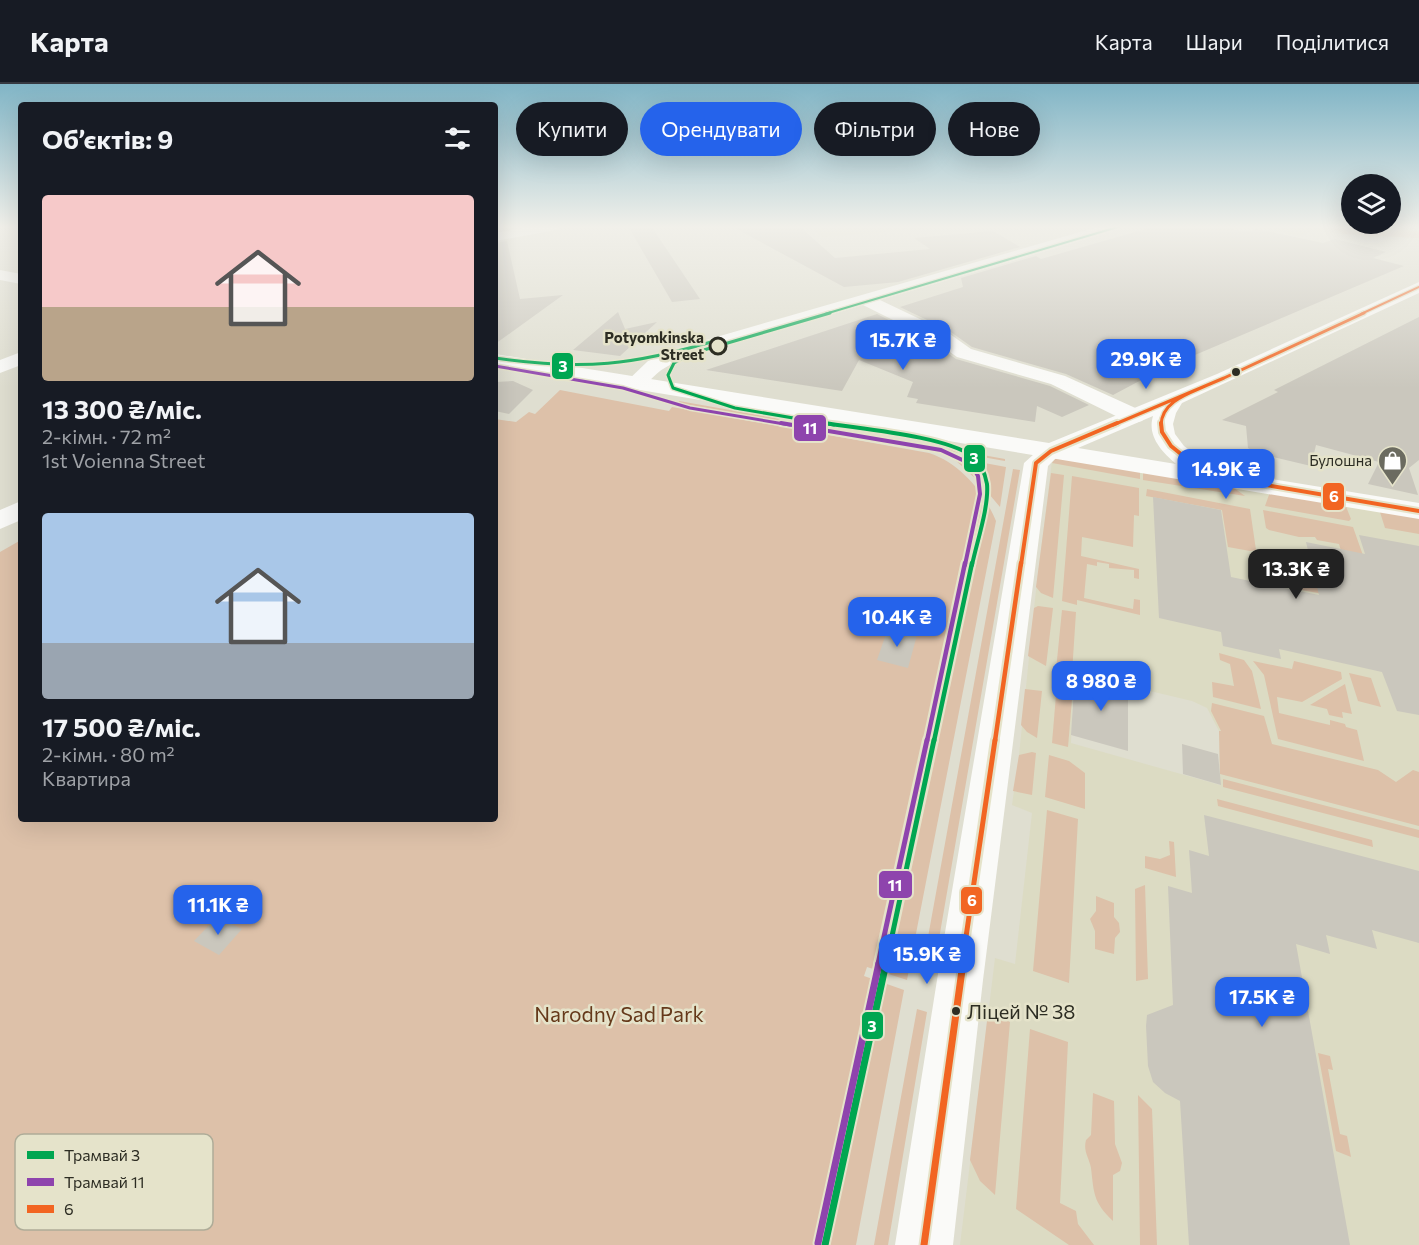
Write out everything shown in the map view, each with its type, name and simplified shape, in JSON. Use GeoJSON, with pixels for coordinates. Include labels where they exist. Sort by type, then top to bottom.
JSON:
{"type":"FeatureCollection","features":[{"type":"Feature","properties":{"kind":"street"},"geometry":{"type":"LineString","coordinates":[[636,382],[655,365],[675,355],[929,280]]}},
{"type":"Feature","properties":{"kind":"street"},"geometry":{"type":"LineString","coordinates":[[924,1245],[960,980],[1036,463],[1051,451],[1173,401],[1419,288]]}},
{"type":"Feature","properties":{"kind":"street"},"geometry":{"type":"LineString","coordinates":[[864,299],[940,336],[964,353],[1058,380],[1134,416]]}},
{"type":"Feature","properties":{"kind":"street"},"geometry":{"type":"LineString","coordinates":[[0,367],[18,359]]}},
{"type":"Feature","properties":{"kind":"street"},"geometry":{"type":"LineString","coordinates":[[498,360],[1419,511]]}},
{"type":"Feature","properties":{"kind":"street"},"geometry":{"type":"LineString","coordinates":[[1173,401],[1162,416],[1162,432],[1179,454],[1207,475]]}},
{"type":"Feature","properties":{"kind":"street"},"geometry":{"type":"LineString","coordinates":[[0,521],[18,511]]}},
{"type":"Feature","properties":{"kind":"shaded area"},"geometry":{"type":"Polygon","coordinates":[[[1055,459],[1419,517],[1419,1245],[960,1245],[995,958],[1015,964],[1032,813],[1012,805],[1052,461],[1055,459]],[[1074,673],[1071,743],[1220,785],[1219,731],[1207,708],[1192,701],[1074,673]]]}},
{"type":"Feature","properties":{"kind":"green space","name":"Narodny Sad Park"},"geometry":{"type":"Polygon","coordinates":[[[560,390],[669,411],[672,407],[929,453],[951,464],[970,480],[985,500],[996,521],[907,980],[867,967],[864,976],[904,990],[856,1245],[0,1245],[0,552],[18,542],[18,822],[498,822],[498,419],[516,422],[529,412],[535,414],[560,390]]]}},
{"type":"Feature","properties":{"kind":"green space"},"geometry":{"type":"Polygon","coordinates":[[[679,401],[1005,459],[1005,461],[678,403],[679,401]]]}},
{"type":"Feature","properties":{"kind":"green space"},"geometry":{"type":"Polygon","coordinates":[[[952,457],[1006,467],[1000,507],[978,481],[952,457]]]}},
{"type":"Feature","properties":{"kind":"green space"},"geometry":{"type":"Polygon","coordinates":[[[1065,458],[1140,471],[1140,479],[1052,463],[1055,459],[1065,458]]]}},
{"type":"Feature","properties":{"kind":"green space"},"geometry":{"type":"Polygon","coordinates":[[[1013,469],[1020,470],[935,962],[924,959],[1013,469]]]}},
{"type":"Feature","properties":{"kind":"green space"},"geometry":{"type":"Polygon","coordinates":[[[1143,472],[1230,485],[1245,496],[1143,480],[1143,472]]]}},
{"type":"Feature","properties":{"kind":"green space"},"geometry":{"type":"Polygon","coordinates":[[[1051,473],[1064,475],[1053,598],[1041,593],[1036,587],[1051,473]]]}},
{"type":"Feature","properties":{"kind":"green space"},"geometry":{"type":"Polygon","coordinates":[[[1072,476],[1139,488],[1139,516],[1134,515],[1133,547],[1082,537],[1081,556],[1139,569],[1139,579],[1134,578],[1134,570],[1109,568],[1109,564],[1097,562],[1097,566],[1087,564],[1084,598],[1133,609],[1134,599],[1140,600],[1140,615],[1077,600],[1077,605],[1062,601],[1072,476]]]}},
{"type":"Feature","properties":{"kind":"green space"},"geometry":{"type":"Polygon","coordinates":[[[1147,489],[1250,509],[1256,550],[1228,547],[1222,510],[1146,496],[1147,489]]]}},
{"type":"Feature","properties":{"kind":"green space"},"geometry":{"type":"Polygon","coordinates":[[[1270,492],[1345,504],[1351,519],[1349,521],[1265,506],[1270,492]]]}},
{"type":"Feature","properties":{"kind":"green space"},"geometry":{"type":"Polygon","coordinates":[[[1379,509],[1419,517],[1419,534],[1385,528],[1379,509]]]}},
{"type":"Feature","properties":{"kind":"green space"},"geometry":{"type":"Polygon","coordinates":[[[1263,510],[1353,527],[1372,581],[1344,561],[1339,544],[1317,540],[1315,537],[1299,537],[1269,530],[1266,528],[1263,510]]]}},
{"type":"Feature","properties":{"kind":"green space"},"geometry":{"type":"Polygon","coordinates":[[[1267,571],[1306,579],[1323,594],[1270,584],[1262,580],[1261,573],[1267,571]]]}},
{"type":"Feature","properties":{"kind":"green space"},"geometry":{"type":"Polygon","coordinates":[[[1038,606],[1053,608],[1046,666],[1028,656],[1034,608],[1038,606]]]}},
{"type":"Feature","properties":{"kind":"green space"},"geometry":{"type":"Polygon","coordinates":[[[1062,610],[1076,612],[1072,673],[1056,670],[1062,610]]]}},
{"type":"Feature","properties":{"kind":"green space"},"geometry":{"type":"Polygon","coordinates":[[[1219,653],[1244,660],[1252,671],[1261,709],[1213,697],[1212,682],[1234,686],[1230,664],[1220,660],[1219,653]]]}},
{"type":"Feature","properties":{"kind":"green space"},"geometry":{"type":"Polygon","coordinates":[[[1253,661],[1292,669],[1294,661],[1341,672],[1342,679],[1302,702],[1277,697],[1279,713],[1330,725],[1330,720],[1357,730],[1364,761],[1278,739],[1264,675],[1253,661]]]}},
{"type":"Feature","properties":{"kind":"green space"},"geometry":{"type":"Polygon","coordinates":[[[1349,673],[1371,678],[1381,707],[1358,701],[1349,673]]]}},
{"type":"Feature","properties":{"kind":"green space"},"geometry":{"type":"Polygon","coordinates":[[[1345,684],[1352,714],[1342,712],[1343,718],[1329,715],[1327,709],[1310,705],[1345,684]]]}},
{"type":"Feature","properties":{"kind":"green space"},"geometry":{"type":"Polygon","coordinates":[[[1025,689],[1042,691],[1037,738],[1021,725],[1025,689]]]}},
{"type":"Feature","properties":{"kind":"green space"},"geometry":{"type":"Polygon","coordinates":[[[1056,695],[1072,699],[1068,747],[1052,743],[1056,695]]]}},
{"type":"Feature","properties":{"kind":"green space"},"geometry":{"type":"Polygon","coordinates":[[[1212,703],[1264,716],[1272,744],[1378,770],[1396,782],[1413,770],[1419,772],[1419,826],[1220,774],[1219,731],[1221,731],[1211,711],[1212,703]]]}},
{"type":"Feature","properties":{"kind":"green space"},"geometry":{"type":"Polygon","coordinates":[[[1036,753],[1032,795],[1013,791],[1019,755],[1036,753]]]}},
{"type":"Feature","properties":{"kind":"green space"},"geometry":{"type":"Polygon","coordinates":[[[1049,755],[1069,761],[1085,773],[1085,809],[1045,797],[1049,755]]]}},
{"type":"Feature","properties":{"kind":"green space"},"geometry":{"type":"Polygon","coordinates":[[[1223,779],[1419,830],[1419,838],[1223,787],[1223,779]]]}},
{"type":"Feature","properties":{"kind":"green space"},"geometry":{"type":"Polygon","coordinates":[[[1217,799],[1372,840],[1373,847],[1218,806],[1217,799]]]}},
{"type":"Feature","properties":{"kind":"green space"},"geometry":{"type":"Polygon","coordinates":[[[1047,810],[1078,819],[1069,983],[1033,971],[1047,810]]]}},
{"type":"Feature","properties":{"kind":"green space"},"geometry":{"type":"Polygon","coordinates":[[[1169,841],[1174,842],[1176,877],[1145,868],[1145,856],[1160,859],[1170,855],[1169,841]]]}},
{"type":"Feature","properties":{"kind":"green space"},"geometry":{"type":"Polygon","coordinates":[[[1145,885],[1148,979],[1136,981],[1135,889],[1145,885]]]}},
{"type":"Feature","properties":{"kind":"green space"},"geometry":{"type":"Polygon","coordinates":[[[1096,896],[1114,903],[1114,917],[1119,923],[1120,932],[1115,938],[1114,954],[1095,949],[1095,931],[1090,919],[1096,911],[1096,896]]]}},
{"type":"Feature","properties":{"kind":"green space"},"geometry":{"type":"Polygon","coordinates":[[[917,1009],[927,1012],[888,1245],[874,1245],[917,1009]]]}},
{"type":"Feature","properties":{"kind":"green space"},"geometry":{"type":"Polygon","coordinates":[[[988,1013],[1010,1022],[995,1195],[980,1181],[970,1160],[988,1013]]]}},
{"type":"Feature","properties":{"kind":"green space"},"geometry":{"type":"Polygon","coordinates":[[[1030,1029],[1068,1042],[1060,1203],[1076,1211],[1078,1224],[1094,1245],[1069,1245],[1016,1209],[1030,1029]]]}},
{"type":"Feature","properties":{"kind":"green space"},"geometry":{"type":"Polygon","coordinates":[[[1318,1053],[1330,1056],[1333,1070],[1328,1069],[1340,1134],[1347,1136],[1351,1157],[1336,1151],[1318,1053]]]}},
{"type":"Feature","properties":{"kind":"green space"},"geometry":{"type":"Polygon","coordinates":[[[1093,1093],[1114,1101],[1115,1144],[1122,1163],[1120,1171],[1113,1175],[1113,1221],[1096,1197],[1086,1151],[1086,1140],[1091,1135],[1093,1093]]]}},
{"type":"Feature","properties":{"kind":"green space"},"geometry":{"type":"Polygon","coordinates":[[[1138,1095],[1152,1109],[1157,1245],[1140,1245],[1138,1095]]]}},
{"type":"Feature","properties":{"kind":"building"},"geometry":{"type":"Polygon","coordinates":[[[498,280],[516,280],[520,299],[563,295],[498,342],[498,280]]]}},
{"type":"Feature","properties":{"kind":"building"},"geometry":{"type":"Polygon","coordinates":[[[659,280],[687,280],[700,299],[672,302],[659,280]]]}},
{"type":"Feature","properties":{"kind":"building"},"geometry":{"type":"Polygon","coordinates":[[[831,280],[904,280],[898,282],[844,287],[831,280]]]}},
{"type":"Feature","properties":{"kind":"building"},"geometry":{"type":"Polygon","coordinates":[[[961,280],[1371,280],[1162,369],[1113,395],[1066,374],[972,347],[948,330],[900,307],[963,287],[961,280]]]}},
{"type":"Feature","properties":{"kind":"building"},"geometry":{"type":"Polygon","coordinates":[[[618,312],[625,329],[657,322],[620,356],[573,350],[618,312]]]}},
{"type":"Feature","properties":{"kind":"building"},"geometry":{"type":"Polygon","coordinates":[[[877,314],[932,342],[956,359],[1050,386],[1089,405],[1062,417],[1037,406],[1035,422],[916,403],[918,399],[907,397],[913,382],[859,360],[842,391],[706,370],[877,314]]]}},
{"type":"Feature","properties":{"kind":"building"},"geometry":{"type":"Polygon","coordinates":[[[1419,317],[1419,460],[1409,468],[1418,495],[1368,484],[1379,462],[1316,445],[1311,466],[1256,453],[1248,448],[1246,426],[1222,420],[1278,392],[1274,390],[1419,317]]]}},
{"type":"Feature","properties":{"kind":"building"},"geometry":{"type":"Polygon","coordinates":[[[513,381],[533,390],[509,414],[498,412],[498,382],[513,381]]]}},
{"type":"Feature","properties":{"kind":"building"},"geometry":{"type":"Polygon","coordinates":[[[1153,497],[1221,510],[1231,577],[1319,595],[1306,542],[1365,554],[1359,535],[1419,546],[1419,715],[1397,711],[1382,672],[1279,649],[1281,659],[1223,646],[1221,632],[1159,618],[1153,497]]]}},
{"type":"Feature","properties":{"kind":"building"},"geometry":{"type":"Polygon","coordinates":[[[888,628],[917,635],[908,668],[877,660],[888,628]]]}},
{"type":"Feature","properties":{"kind":"building"},"geometry":{"type":"Polygon","coordinates":[[[1075,673],[1128,686],[1128,751],[1071,735],[1075,673]]]}},
{"type":"Feature","properties":{"kind":"building"},"geometry":{"type":"Polygon","coordinates":[[[1182,744],[1218,754],[1221,785],[1183,774],[1182,744]]]}},
{"type":"Feature","properties":{"kind":"building"},"geometry":{"type":"Polygon","coordinates":[[[1204,815],[1419,871],[1419,943],[1372,930],[1377,949],[1326,935],[1330,954],[1296,944],[1350,1245],[1189,1245],[1180,1101],[1165,1093],[1153,1082],[1148,1066],[1146,1026],[1147,1015],[1173,1005],[1168,886],[1192,893],[1189,850],[1209,856],[1204,815]]]}},
{"type":"Feature","properties":{"kind":"building"},"geometry":{"type":"Polygon","coordinates":[[[194,884],[229,900],[210,921],[175,904],[194,884]]]}},
{"type":"Feature","properties":{"kind":"building"},"geometry":{"type":"Polygon","coordinates":[[[217,917],[242,929],[219,955],[194,941],[217,917]]]}},
{"type":"Feature","properties":{"kind":"tram line","name":"3"},"geometry":{"type":"LineString","coordinates":[[825,1245],[987,495],[987,483],[977,460],[943,443],[735,408],[673,388],[669,381],[668,371],[670,366],[690,354],[939,280]]}},
{"type":"Feature","properties":{"kind":"tram line","name":"3"},"geometry":{"type":"LineString","coordinates":[[498,358],[556,366],[608,365],[633,362],[718,340]]}},
{"type":"Feature","properties":{"kind":"tram line","name":"11"},"geometry":{"type":"LineString","coordinates":[[498,367],[623,388],[690,408],[941,450],[971,464],[978,476],[980,494],[818,1243]]}},
{"type":"Feature","properties":{"kind":"transit line","name":"6"},"geometry":{"type":"LineString","coordinates":[[924,1245],[960,980],[1036,463],[1051,451],[1224,378],[1419,287]]}},
{"type":"Feature","properties":{"kind":"transit line","name":"6"},"geometry":{"type":"LineString","coordinates":[[1210,384],[1173,401],[1162,416],[1161,423],[1162,432],[1171,446],[1207,475],[1419,511]]}},
{"type":"Feature","properties":{"kind":"place","name":"Potyomkinska Street"},"geometry":{"type":"Point","coordinates":[718,346]}},
{"type":"Feature","properties":{"kind":"place","name":"Булошна"},"geometry":{"type":"Point","coordinates":[1393,486]}},
{"type":"Feature","properties":{"kind":"place","name":"Ліцей № 38"},"geometry":{"type":"Point","coordinates":[956,1011]}}]}
